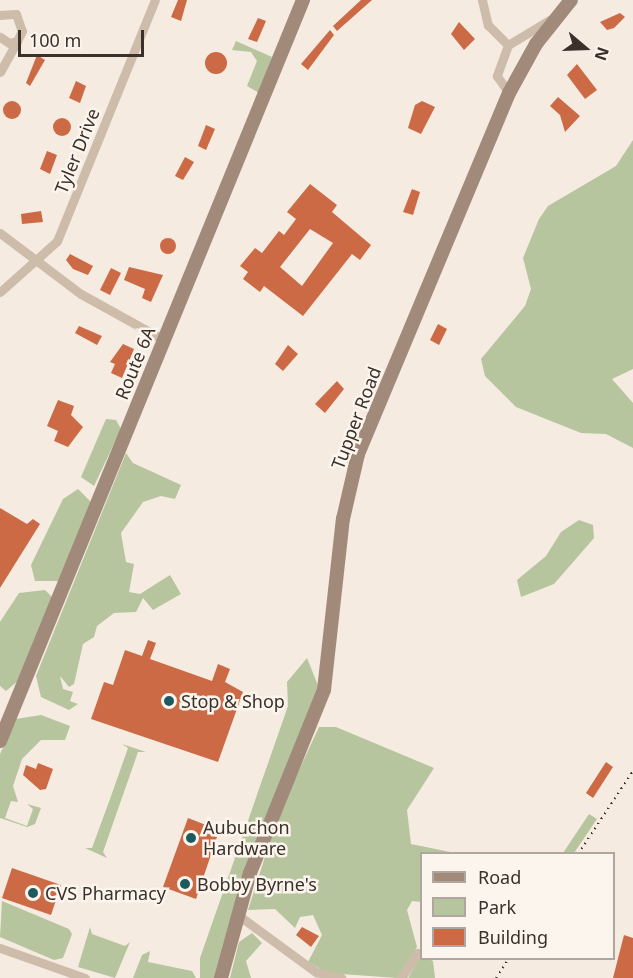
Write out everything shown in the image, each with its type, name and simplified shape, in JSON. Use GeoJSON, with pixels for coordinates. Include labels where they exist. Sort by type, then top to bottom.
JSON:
{"type":"FeatureCollection","features":[{"type":"Feature","properties":{"kind":"main road","name":"Route 6A"},"geometry":{"type":"LineString","coordinates":[[0,741],[303,0]]}},
{"type":"Feature","properties":{"kind":"main road","name":"Tupper Road"},"geometry":{"type":"LineString","coordinates":[[221,978],[238,915],[329,670],[343,519],[358,454],[509,93],[556,16],[571,0]]}},
{"type":"Feature","properties":{"kind":"street","name":"Tyler Drive"},"geometry":{"type":"LineString","coordinates":[[0,292],[57,241],[155,0]]}},
{"type":"Feature","properties":{"kind":"street"},"geometry":{"type":"LineString","coordinates":[[482,0],[488,25],[508,45]]}},
{"type":"Feature","properties":{"kind":"street"},"geometry":{"type":"LineString","coordinates":[[0,15],[9,11],[22,20],[17,41],[0,72]]}},
{"type":"Feature","properties":{"kind":"street"},"geometry":{"type":"LineString","coordinates":[[509,93],[497,76],[508,45],[556,16]]}},
{"type":"Feature","properties":{"kind":"street"},"geometry":{"type":"LineString","coordinates":[[0,37],[9,43],[17,41]]}},
{"type":"Feature","properties":{"kind":"street"},"geometry":{"type":"LineString","coordinates":[[0,233],[34,262],[164,340]]}},
{"type":"Feature","properties":{"kind":"street"},"geometry":{"type":"LineString","coordinates":[[238,915],[316,972],[341,978]]}},
{"type":"Feature","properties":{"kind":"street"},"geometry":{"type":"LineString","coordinates":[[0,948],[85,978]]}},
{"type":"Feature","properties":{"kind":"street"},"geometry":{"type":"LineString","coordinates":[[401,978],[417,953]]}},
{"type":"Feature","properties":{"kind":"green space"},"geometry":{"type":"Polygon","coordinates":[[[236,41],[272,57],[259,93],[247,86],[257,61],[251,52],[232,50],[236,41]]]}},
{"type":"Feature","properties":{"kind":"green space"},"geometry":{"type":"Polygon","coordinates":[[[633,140],[633,369],[612,379],[633,403],[633,448],[606,434],[581,433],[516,407],[485,376],[481,359],[525,306],[531,289],[523,258],[539,219],[548,206],[616,166],[633,140]]]}},
{"type":"Feature","properties":{"kind":"green space"},"geometry":{"type":"Polygon","coordinates":[[[106,419],[116,420],[121,429],[94,486],[81,477],[106,419]]]}},
{"type":"Feature","properties":{"kind":"green space"},"geometry":{"type":"Polygon","coordinates":[[[126,453],[133,463],[181,485],[175,499],[161,496],[143,502],[121,533],[126,562],[134,564],[129,592],[140,594],[170,575],[181,594],[153,610],[143,598],[136,612],[114,613],[97,626],[94,637],[83,644],[74,684],[69,687],[60,676],[63,689],[73,692],[70,701],[78,704],[69,710],[41,697],[36,676],[126,453]]]}},
{"type":"Feature","properties":{"kind":"green space"},"geometry":{"type":"Polygon","coordinates":[[[78,489],[92,503],[58,581],[35,581],[31,565],[63,499],[78,489]]]}},
{"type":"Feature","properties":{"kind":"green space"},"geometry":{"type":"Polygon","coordinates":[[[579,520],[593,525],[594,538],[554,584],[521,597],[517,580],[546,556],[561,532],[579,520]]]}},
{"type":"Feature","properties":{"kind":"green space"},"geometry":{"type":"Polygon","coordinates":[[[45,590],[53,598],[18,681],[6,691],[0,686],[0,622],[19,593],[45,590]]]}},
{"type":"Feature","properties":{"kind":"green space"},"geometry":{"type":"Polygon","coordinates":[[[307,658],[319,688],[259,833],[216,978],[200,978],[200,958],[288,706],[287,682],[307,658]]]}},
{"type":"Feature","properties":{"kind":"green space"},"geometry":{"type":"Polygon","coordinates":[[[41,715],[70,726],[65,740],[41,740],[22,759],[13,786],[18,802],[11,801],[5,818],[27,826],[33,809],[27,804],[41,808],[35,824],[27,827],[0,818],[0,754],[16,719],[41,715]]]}},
{"type":"Feature","properties":{"kind":"green space"},"geometry":{"type":"Polygon","coordinates":[[[319,727],[336,727],[434,768],[407,810],[411,844],[450,852],[420,852],[420,902],[412,901],[407,910],[417,947],[397,978],[327,973],[308,962],[322,935],[313,915],[300,917],[295,928],[275,909],[248,910],[279,813],[319,727]]]}},
{"type":"Feature","properties":{"kind":"green space"},"geometry":{"type":"Polygon","coordinates":[[[122,744],[146,752],[138,752],[103,852],[107,858],[85,848],[92,848],[110,799],[128,748],[122,744]]]}},
{"type":"Feature","properties":{"kind":"green space"},"geometry":{"type":"Polygon","coordinates":[[[589,814],[597,819],[575,852],[564,852],[589,814]]]}},
{"type":"Feature","properties":{"kind":"green space"},"geometry":{"type":"Polygon","coordinates":[[[2,901],[69,929],[72,934],[63,958],[54,960],[0,937],[2,901]]]}},
{"type":"Feature","properties":{"kind":"green space"},"geometry":{"type":"Polygon","coordinates":[[[90,927],[92,934],[125,946],[130,942],[115,978],[78,967],[90,927]]]}},
{"type":"Feature","properties":{"kind":"green space"},"geometry":{"type":"Polygon","coordinates":[[[252,933],[262,943],[246,961],[251,978],[230,978],[239,942],[252,933]]]}},
{"type":"Feature","properties":{"kind":"green space"},"geometry":{"type":"Polygon","coordinates":[[[150,951],[148,962],[192,971],[196,978],[133,978],[142,955],[150,951]]]}},
{"type":"Feature","properties":{"kind":"green space"},"geometry":{"type":"Polygon","coordinates":[[[420,957],[420,960],[433,961],[435,978],[408,978],[420,957]]]}},
{"type":"Feature","properties":{"kind":"building"},"geometry":{"type":"Polygon","coordinates":[[[178,0],[187,0],[181,21],[171,17],[178,0]]]}},
{"type":"Feature","properties":{"kind":"building"},"geometry":{"type":"Polygon","coordinates":[[[361,0],[372,0],[337,31],[333,26],[361,0]]]}},
{"type":"Feature","properties":{"kind":"building"},"geometry":{"type":"Polygon","coordinates":[[[620,13],[625,17],[614,28],[607,30],[600,22],[620,13]]]}},
{"type":"Feature","properties":{"kind":"building"},"geometry":{"type":"Polygon","coordinates":[[[258,18],[266,21],[257,42],[248,39],[258,18]]]}},
{"type":"Feature","properties":{"kind":"building"},"geometry":{"type":"Polygon","coordinates":[[[459,22],[475,39],[464,50],[451,34],[459,22]]]}},
{"type":"Feature","properties":{"kind":"building"},"geometry":{"type":"Polygon","coordinates":[[[330,30],[334,35],[308,70],[301,64],[330,30]]]}},
{"type":"Feature","properties":{"kind":"building"},"geometry":{"type":"Polygon","coordinates":[[[216,52],[226,59],[227,63],[220,73],[216,74],[206,67],[205,63],[212,53],[216,52]]]}},
{"type":"Feature","properties":{"kind":"building"},"geometry":{"type":"Polygon","coordinates":[[[37,55],[45,60],[30,86],[26,83],[37,55]]]}},
{"type":"Feature","properties":{"kind":"building"},"geometry":{"type":"Polygon","coordinates":[[[577,64],[597,90],[585,99],[567,75],[577,64]]]}},
{"type":"Feature","properties":{"kind":"building"},"geometry":{"type":"Polygon","coordinates":[[[76,81],[86,86],[80,103],[69,98],[76,81]]]}},
{"type":"Feature","properties":{"kind":"building"},"geometry":{"type":"Polygon","coordinates":[[[558,97],[580,116],[565,132],[560,115],[550,106],[558,97]]]}},
{"type":"Feature","properties":{"kind":"building"},"geometry":{"type":"Polygon","coordinates":[[[12,101],[18,104],[21,110],[18,116],[12,119],[6,116],[3,110],[6,104],[12,101]]]}},
{"type":"Feature","properties":{"kind":"building"},"geometry":{"type":"Polygon","coordinates":[[[422,101],[435,107],[421,134],[408,128],[415,105],[422,101]]]}},
{"type":"Feature","properties":{"kind":"building"},"geometry":{"type":"Polygon","coordinates":[[[62,118],[68,121],[71,127],[68,133],[62,136],[56,133],[53,127],[56,121],[62,118]]]}},
{"type":"Feature","properties":{"kind":"building"},"geometry":{"type":"Polygon","coordinates":[[[206,125],[215,129],[206,150],[198,146],[206,125]]]}},
{"type":"Feature","properties":{"kind":"building"},"geometry":{"type":"Polygon","coordinates":[[[47,151],[57,155],[50,174],[40,169],[47,151]]]}},
{"type":"Feature","properties":{"kind":"building"},"geometry":{"type":"Polygon","coordinates":[[[185,157],[194,162],[183,180],[175,176],[185,157]]]}},
{"type":"Feature","properties":{"kind":"building"},"geometry":{"type":"Polygon","coordinates":[[[310,184],[337,205],[332,212],[371,245],[360,260],[352,254],[303,316],[264,286],[260,292],[243,279],[248,272],[240,266],[255,248],[262,253],[279,231],[284,235],[296,219],[287,212],[310,184]],[[310,229],[280,267],[302,286],[333,243],[310,229]]]}},
{"type":"Feature","properties":{"kind":"building"},"geometry":{"type":"Polygon","coordinates":[[[412,189],[420,192],[413,215],[403,212],[412,189]]]}},
{"type":"Feature","properties":{"kind":"building"},"geometry":{"type":"Polygon","coordinates":[[[41,211],[43,222],[22,224],[21,214],[41,211]]]}},
{"type":"Feature","properties":{"kind":"building"},"geometry":{"type":"Polygon","coordinates":[[[165,238],[171,238],[176,246],[174,252],[165,254],[160,249],[160,243],[165,238]]]}},
{"type":"Feature","properties":{"kind":"building"},"geometry":{"type":"Polygon","coordinates":[[[70,254],[93,266],[88,275],[73,269],[66,260],[70,254]]]}},
{"type":"Feature","properties":{"kind":"building"},"geometry":{"type":"Polygon","coordinates":[[[129,267],[163,275],[151,302],[142,298],[145,289],[124,280],[129,267]]]}},
{"type":"Feature","properties":{"kind":"building"},"geometry":{"type":"Polygon","coordinates":[[[111,268],[121,273],[110,295],[100,290],[111,268]]]}},
{"type":"Feature","properties":{"kind":"building"},"geometry":{"type":"Polygon","coordinates":[[[438,324],[447,329],[439,345],[430,340],[438,324]]]}},
{"type":"Feature","properties":{"kind":"building"},"geometry":{"type":"Polygon","coordinates":[[[79,326],[102,336],[97,345],[75,333],[79,326]]]}},
{"type":"Feature","properties":{"kind":"building"},"geometry":{"type":"Polygon","coordinates":[[[123,344],[134,349],[122,378],[111,373],[115,364],[110,362],[123,344]]]}},
{"type":"Feature","properties":{"kind":"building"},"geometry":{"type":"Polygon","coordinates":[[[288,345],[298,354],[283,371],[275,364],[288,345]]]}},
{"type":"Feature","properties":{"kind":"building"},"geometry":{"type":"Polygon","coordinates":[[[337,381],[344,389],[325,413],[315,404],[337,381]]]}},
{"type":"Feature","properties":{"kind":"building"},"geometry":{"type":"Polygon","coordinates":[[[58,400],[74,406],[71,415],[83,427],[68,447],[54,441],[58,431],[47,426],[58,400]]]}},
{"type":"Feature","properties":{"kind":"building"},"geometry":{"type":"Polygon","coordinates":[[[0,508],[27,524],[33,519],[40,524],[0,588],[0,508]]]}},
{"type":"Feature","properties":{"kind":"building","name":"Stop & Shop"},"geometry":{"type":"Polygon","coordinates":[[[148,640],[156,643],[150,659],[212,681],[218,664],[230,669],[225,682],[243,692],[218,762],[91,719],[104,682],[113,685],[125,650],[142,656],[148,640]]]}},
{"type":"Feature","properties":{"kind":"building"},"geometry":{"type":"Polygon","coordinates":[[[606,762],[613,767],[593,798],[586,793],[606,762]]]}},
{"type":"Feature","properties":{"kind":"building"},"geometry":{"type":"Polygon","coordinates":[[[38,763],[53,769],[46,789],[40,790],[23,775],[26,765],[36,769],[38,763]]]}},
{"type":"Feature","properties":{"kind":"building"},"geometry":{"type":"Polygon","coordinates":[[[188,818],[206,825],[203,832],[217,837],[196,899],[163,887],[188,818]]]}},
{"type":"Feature","properties":{"kind":"building","name":"CVS Pharmacy"},"geometry":{"type":"Polygon","coordinates":[[[12,868],[61,885],[51,915],[2,898],[12,868]]]}},
{"type":"Feature","properties":{"kind":"building"},"geometry":{"type":"Polygon","coordinates":[[[302,927],[319,936],[311,947],[296,935],[302,927]]]}},
{"type":"Feature","properties":{"kind":"building"},"geometry":{"type":"Polygon","coordinates":[[[624,935],[633,938],[633,978],[613,978],[624,935]]]}},
{"type":"Feature","properties":{"kind":"railway"},"geometry":{"type":"LineString","coordinates":[[579,852],[633,771]]}},
{"type":"Feature","properties":{"kind":"railway"},"geometry":{"type":"LineString","coordinates":[[496,978],[508,960]]}},
{"type":"Feature","properties":{"kind":"place","name":"Stop & Shop"},"geometry":{"type":"Point","coordinates":[169,701]}},
{"type":"Feature","properties":{"kind":"place","name":"Aubuchon Hardware"},"geometry":{"type":"Point","coordinates":[191,838]}},
{"type":"Feature","properties":{"kind":"place","name":"Bobby Byrne's"},"geometry":{"type":"Point","coordinates":[185,884]}},
{"type":"Feature","properties":{"kind":"place","name":"CVS Pharmacy"},"geometry":{"type":"Point","coordinates":[33,893]}}]}
